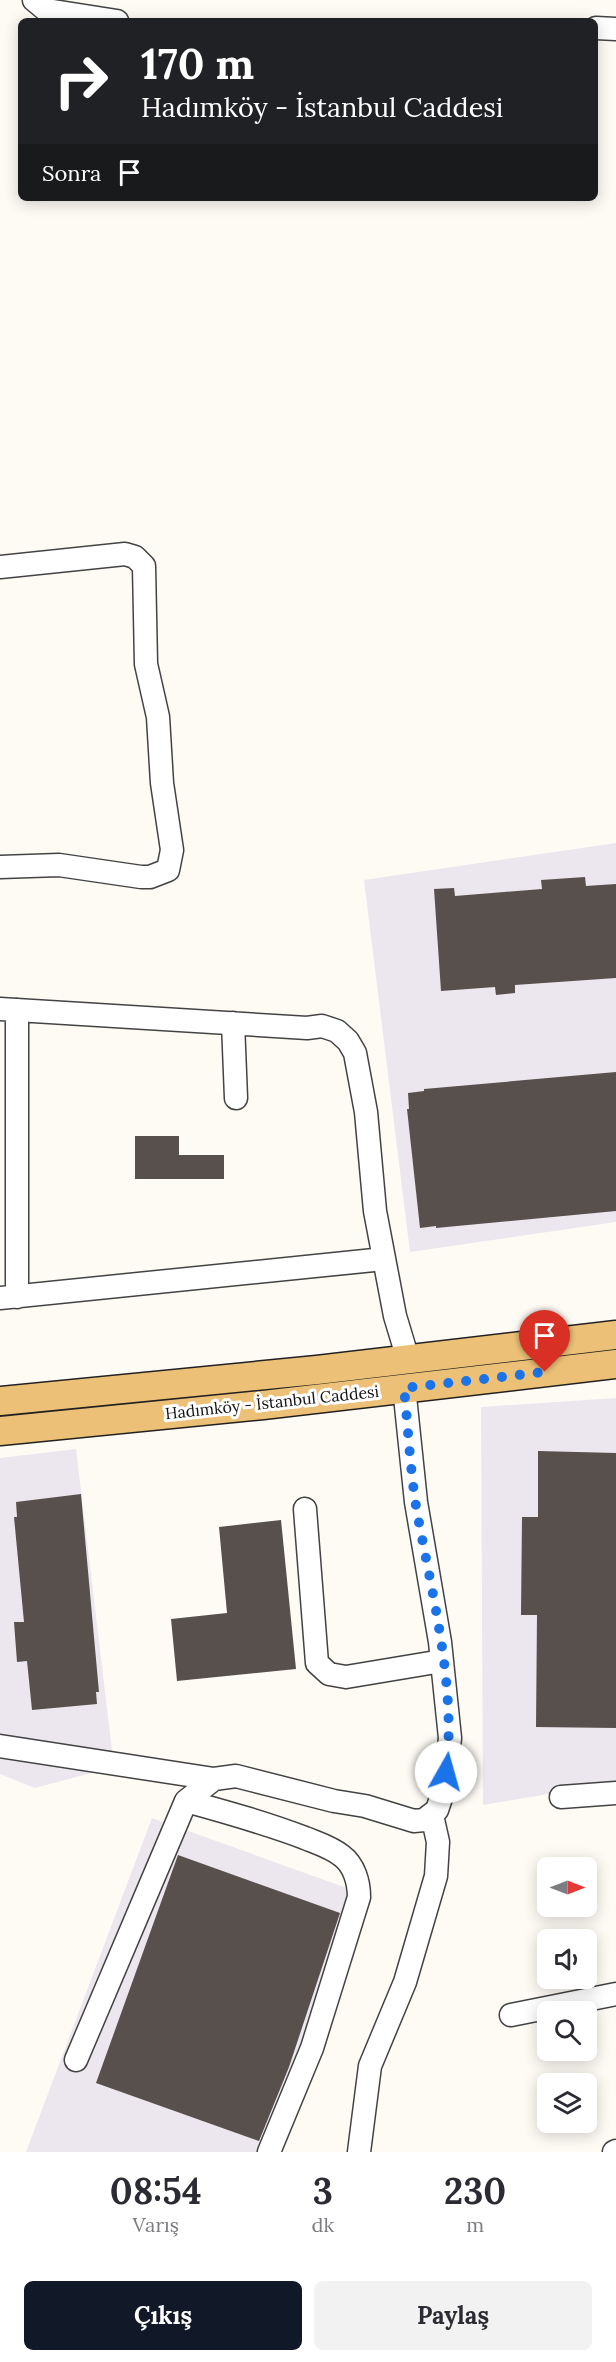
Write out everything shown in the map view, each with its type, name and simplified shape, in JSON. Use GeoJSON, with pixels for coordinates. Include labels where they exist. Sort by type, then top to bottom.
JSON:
{"type":"FeatureCollection","features":[{"type":"Feature","properties":{"kind":"main road","name":"Hadımköy - İstanbul Caddesi"},"geometry":{"type":"LineString","coordinates":[[0,1401],[616,1335]]}},
{"type":"Feature","properties":{"kind":"main road","name":"Hadımköy - İstanbul Caddesi"},"geometry":{"type":"LineString","coordinates":[[0,1431],[263,1405],[616,1364]]}},
{"type":"Feature","properties":{"kind":"street"},"geometry":{"type":"LineString","coordinates":[[34,0],[46,10],[98,18]]}},
{"type":"Feature","properties":{"kind":"street"},"geometry":{"type":"LineString","coordinates":[[598,28],[616,29]]}},
{"type":"Feature","properties":{"kind":"street"},"geometry":{"type":"LineString","coordinates":[[0,567],[125,554],[135,557],[144,566],[146,664],[158,717],[162,783],[172,850],[168,870],[150,877],[59,865],[0,867]]}},
{"type":"Feature","properties":{"kind":"street"},"geometry":{"type":"LineString","coordinates":[[384,1258],[8,1297],[9,1009],[307,1028],[322,1026],[337,1031],[348,1041],[355,1053],[362,1081],[375,1211],[384,1258],[395,1316],[408,1359]]}},
{"type":"Feature","properties":{"kind":"street"},"geometry":{"type":"LineString","coordinates":[[233,1023],[236,1098]]}},
{"type":"Feature","properties":{"kind":"street"},"geometry":{"type":"LineString","coordinates":[[0,1746],[214,1779],[237,1776],[262,1780],[414,1821],[432,1815],[438,1810],[444,1789],[450,1738],[442,1661],[416,1502],[404,1388]]}},
{"type":"Feature","properties":{"kind":"street"},"geometry":{"type":"LineString","coordinates":[[305,1509],[317,1663],[329,1674],[346,1677],[442,1661]]}},
{"type":"Feature","properties":{"kind":"street"},"geometry":{"type":"LineString","coordinates":[[76,2060],[186,1801],[214,1779]]}},
{"type":"Feature","properties":{"kind":"street"},"geometry":{"type":"LineString","coordinates":[[561,1797],[616,1792]]}},
{"type":"Feature","properties":{"kind":"street"},"geometry":{"type":"LineString","coordinates":[[186,1801],[267,1824],[330,1848],[351,1866],[359,1886],[359,1897],[312,2048],[269,2152]]}},
{"type":"Feature","properties":{"kind":"street"},"geometry":{"type":"LineString","coordinates":[[359,2152],[370,2066],[405,1982],[436,1876],[438,1842],[432,1815]]}},
{"type":"Feature","properties":{"kind":"street"},"geometry":{"type":"LineString","coordinates":[[510,2015],[616,1994]]}},
{"type":"Feature","properties":{"kind":"shaded area"},"geometry":{"type":"Polygon","coordinates":[[[616,843],[616,1222],[410,1252],[364,880],[616,843]]]}},
{"type":"Feature","properties":{"kind":"shaded area"},"geometry":{"type":"Polygon","coordinates":[[[616,1398],[616,1783],[483,1805],[481,1407],[616,1398]]]}},
{"type":"Feature","properties":{"kind":"shaded area"},"geometry":{"type":"Polygon","coordinates":[[[76,1449],[114,1767],[35,1788],[0,1774],[0,1458],[76,1449]]]}},
{"type":"Feature","properties":{"kind":"shaded area"},"geometry":{"type":"Polygon","coordinates":[[[152,1818],[372,1897],[273,2152],[26,2152],[152,1818]]]}},
{"type":"Feature","properties":{"kind":"building"},"geometry":{"type":"Polygon","coordinates":[[[585,877],[586,886],[616,884],[616,978],[515,985],[515,993],[496,995],[495,987],[441,991],[434,889],[454,888],[455,896],[542,889],[541,880],[585,877]]]}},
{"type":"Feature","properties":{"kind":"building"},"geometry":{"type":"Polygon","coordinates":[[[616,1072],[616,1211],[420,1228],[407,1109],[409,1109],[408,1093],[424,1091],[424,1089],[616,1072]]]}},
{"type":"Feature","properties":{"kind":"building"},"geometry":{"type":"Polygon","coordinates":[[[135,1136],[179,1136],[179,1155],[224,1155],[224,1179],[135,1179],[135,1136]]]}},
{"type":"Feature","properties":{"kind":"building"},"geometry":{"type":"Polygon","coordinates":[[[538,1451],[616,1453],[616,1728],[536,1727],[537,1615],[521,1615],[522,1517],[538,1517],[538,1451]]]}},
{"type":"Feature","properties":{"kind":"building"},"geometry":{"type":"Polygon","coordinates":[[[81,1494],[99,1692],[96,1692],[97,1704],[32,1710],[27,1661],[17,1662],[14,1622],[24,1622],[14,1517],[17,1517],[16,1502],[81,1494]]]}},
{"type":"Feature","properties":{"kind":"building"},"geometry":{"type":"Polygon","coordinates":[[[281,1520],[296,1669],[177,1681],[171,1619],[227,1613],[219,1527],[281,1520]]]}},
{"type":"Feature","properties":{"kind":"building"},"geometry":{"type":"Polygon","coordinates":[[[178,1855],[340,1913],[289,2067],[259,2141],[96,2083],[178,1855]]]}},
{"type":"Feature","properties":{"kind":"route"},"geometry":{"type":"LineString","coordinates":[[446,1772],[450,1738],[440,1642],[416,1502],[404,1388],[545,1372]]}}]}
